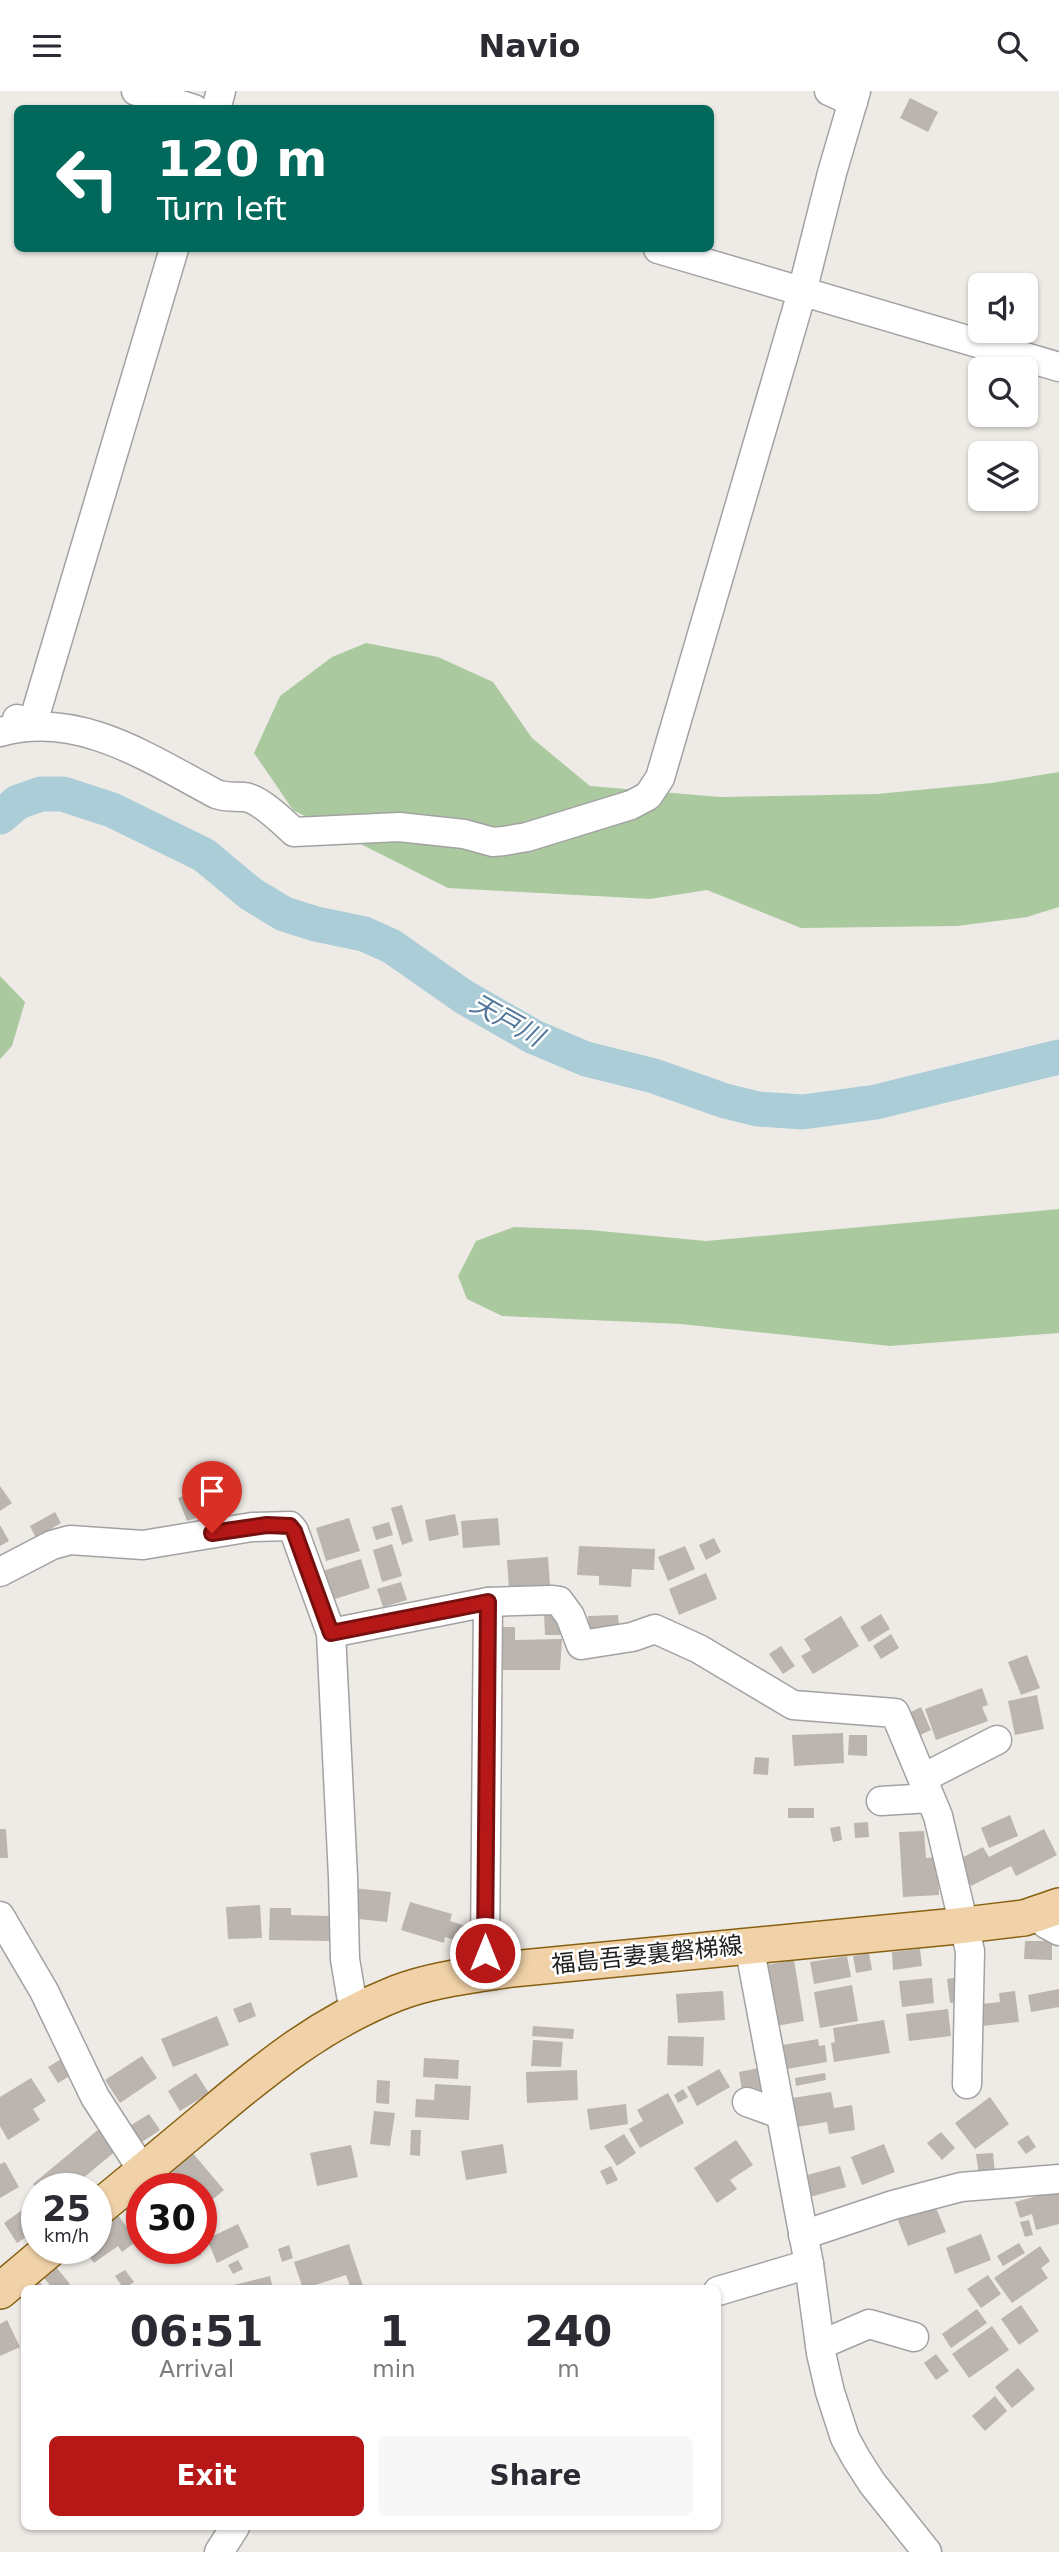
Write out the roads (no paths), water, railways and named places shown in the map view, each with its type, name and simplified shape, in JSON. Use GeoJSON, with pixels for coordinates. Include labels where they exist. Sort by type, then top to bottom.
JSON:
{"type":"FeatureCollection","features":[{"type":"Feature","properties":{"kind":"main road","name":"福島吾妻裏磐梯線"},"geometry":{"type":"LineString","coordinates":[[112,2197],[265,2069],[315,2033],[356,2010],[400,1992],[488,1972],[1052,1916]]}},
{"type":"Feature","properties":{"kind":"main road"},"geometry":{"type":"LineString","coordinates":[[0,2291],[32,2264]]}},
{"type":"Feature","properties":{"kind":"street"},"geometry":{"type":"LineString","coordinates":[[136,91],[181,105]]}},
{"type":"Feature","properties":{"kind":"street"},"geometry":{"type":"LineString","coordinates":[[0,731],[32,726],[71,730],[125,745],[216,795],[230,799],[245,797],[254,800],[294,832],[399,827],[464,834],[493,842],[527,837],[640,801],[653,790],[660,778],[802,292],[832,173],[846,95]]}},
{"type":"Feature","properties":{"kind":"street"},"geometry":{"type":"LineString","coordinates":[[32,726],[173,252]]}},
{"type":"Feature","properties":{"kind":"street"},"geometry":{"type":"LineString","coordinates":[[668,252],[1059,367]]}},
{"type":"Feature","properties":{"kind":"street"},"geometry":{"type":"LineString","coordinates":[[0,714],[32,726]]}},
{"type":"Feature","properties":{"kind":"street"},"geometry":{"type":"LineString","coordinates":[[0,1572],[52,1545],[70,1540],[143,1545],[251,1527],[290,1526],[331,1633],[345,1959],[356,2010]]}},
{"type":"Feature","properties":{"kind":"street"},"geometry":{"type":"LineString","coordinates":[[331,1633],[488,1602],[559,1601],[570,1616],[581,1645],[632,1637],[655,1629],[699,1649],[793,1705],[895,1713],[939,1816],[970,1951],[967,2084]]}},
{"type":"Feature","properties":{"kind":"street"},"geometry":{"type":"LineString","coordinates":[[488,1602],[485,1953],[488,1972]]}},
{"type":"Feature","properties":{"kind":"street"},"geometry":{"type":"LineString","coordinates":[[881,1801],[927,1788],[998,1740]]}},
{"type":"Feature","properties":{"kind":"street"},"geometry":{"type":"LineString","coordinates":[[0,1916],[44,1991],[95,2097],[143,2171]]}},
{"type":"Feature","properties":{"kind":"street"},"geometry":{"type":"LineString","coordinates":[[749,1944],[809,2264],[820,2345],[830,2392],[845,2438],[872,2483],[928,2552]]}},
{"type":"Feature","properties":{"kind":"street"},"geometry":{"type":"LineString","coordinates":[[747,2102],[780,2114]]}},
{"type":"Feature","properties":{"kind":"street"},"geometry":{"type":"LineString","coordinates":[[803,2235],[892,2205],[961,2187],[1059,2179]]}},
{"type":"Feature","properties":{"kind":"street"},"geometry":{"type":"LineString","coordinates":[[721,2290],[809,2264]]}},
{"type":"Feature","properties":{"kind":"street"},"geometry":{"type":"LineString","coordinates":[[820,2345],[869,2324],[915,2337]]}},
{"type":"Feature","properties":{"kind":"street"},"geometry":{"type":"LineString","coordinates":[[219,2552],[233,2530]]}},
{"type":"Feature","properties":{"kind":"waterway","name":"天戸川"},"geometry":{"type":"LineString","coordinates":[[0,817],[18,802],[41,794],[63,794],[112,810],[204,855],[251,894],[284,914],[364,934],[391,946],[464,997],[534,1037],[586,1059],[654,1076],[725,1101],[758,1109],[803,1112],[876,1102],[1059,1057]]}}]}
